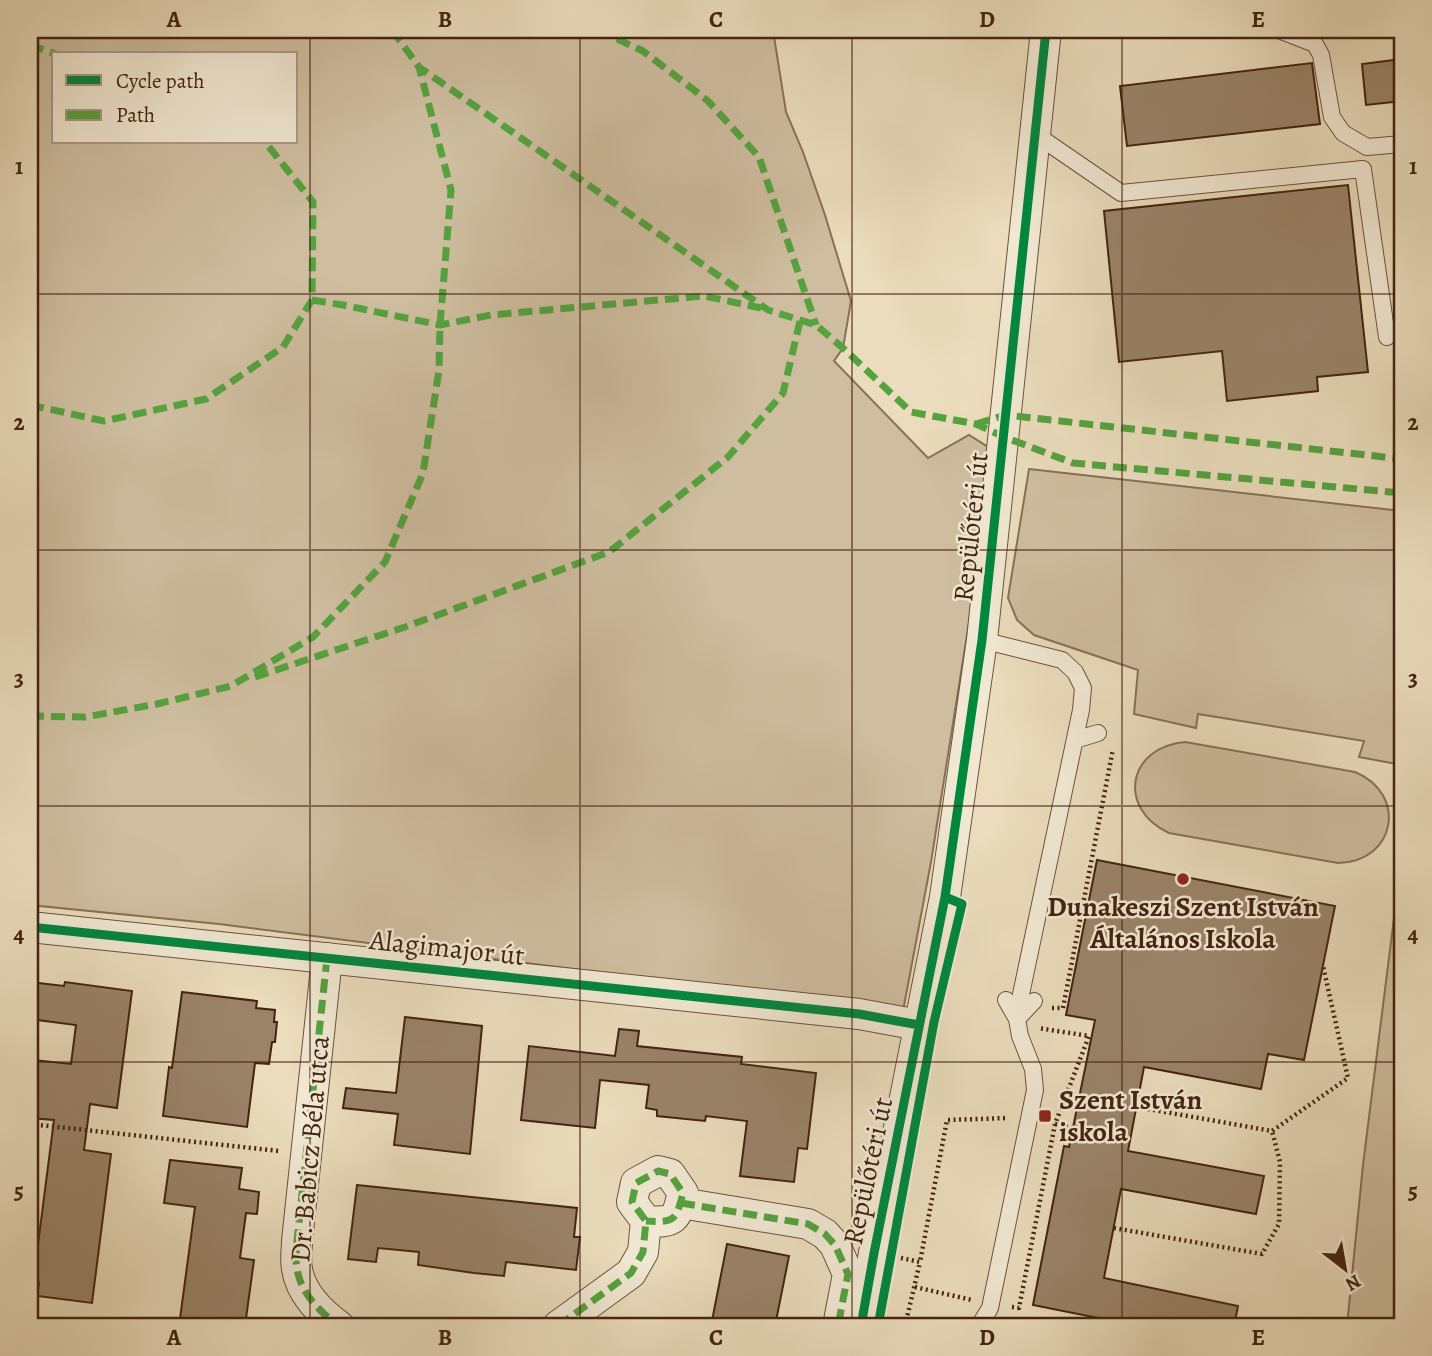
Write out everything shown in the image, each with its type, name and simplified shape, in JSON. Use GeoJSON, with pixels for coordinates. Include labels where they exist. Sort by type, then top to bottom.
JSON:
{"type":"FeatureCollection","features":[{"type":"Feature","properties":{"kind":"street","name":"Repülőtéri út"},"geometry":{"type":"LineString","coordinates":[[861,1326],[945,897],[982,640],[1046,30]]}},
{"type":"Feature","properties":{"kind":"street","name":"Alagimajor út"},"geometry":{"type":"LineString","coordinates":[[30,927],[859,1014]]}},
{"type":"Feature","properties":{"kind":"street","name":"Dr. Babicz Béla utca"},"geometry":{"type":"LineString","coordinates":[[327,958],[297,1241],[297,1269],[306,1293],[322,1314],[339,1326]]}},
{"type":"Feature","properties":{"kind":"street","name":"Repülőtéri út"},"geometry":{"type":"LineString","coordinates":[[859,1014],[880,1032],[898,1053],[907,1090]]}},
{"type":"Feature","properties":{"kind":"street"},"geometry":{"type":"LineString","coordinates":[[859,1014],[919,1026]]}},
{"type":"Feature","properties":{"kind":"street"},"geometry":{"type":"LineString","coordinates":[[558,1326],[631,1273],[642,1252],[646,1221],[632,1202],[636,1183],[658,1171],[670,1174],[684,1193],[678,1213],[666,1222],[646,1221]]}},
{"type":"Feature","properties":{"kind":"street"},"geometry":{"type":"LineString","coordinates":[[681,1203],[808,1224],[825,1234],[835,1245],[848,1273],[838,1326]]}},
{"type":"Feature","properties":{"kind":"lane"},"geometry":{"type":"LineString","coordinates":[[1279,30],[1315,44],[1321,55],[1332,117],[1343,133],[1367,147],[1402,144]]}},
{"type":"Feature","properties":{"kind":"lane"},"geometry":{"type":"LineString","coordinates":[[1035,134],[1121,193],[1363,169],[1387,337]]}},
{"type":"Feature","properties":{"kind":"lane"},"geometry":{"type":"LineString","coordinates":[[979,1326],[990,1308],[1035,1090],[1033,1069],[1020,1036],[1017,1019],[1081,710],[1083,688],[1068,664],[1054,657],[982,640]]}},
{"type":"Feature","properties":{"kind":"lane"},"geometry":{"type":"LineString","coordinates":[[1075,740],[1098,733]]}},
{"type":"Feature","properties":{"kind":"lane"},"geometry":{"type":"LineString","coordinates":[[1006,1000],[1017,1019]]}},
{"type":"Feature","properties":{"kind":"lane"},"geometry":{"type":"LineString","coordinates":[[1017,1019],[1034,1001]]}},
{"type":"Feature","properties":{"kind":"lane"},"geometry":{"type":"LineString","coordinates":[[1019,1096],[1029,1118]]}},
{"type":"Feature","properties":{"kind":"path"},"geometry":{"type":"LineString","coordinates":[[1137,1107],[1272,1131],[1348,1078],[1323,966]]}},
{"type":"Feature","properties":{"kind":"path"},"geometry":{"type":"LineString","coordinates":[[905,1326],[947,1120],[1029,1118],[1073,1128]]}},
{"type":"Feature","properties":{"kind":"path"},"geometry":{"type":"LineString","coordinates":[[30,1124],[306,1154]]}},
{"type":"Feature","properties":{"kind":"path"},"geometry":{"type":"LineString","coordinates":[[1114,1228],[1262,1254],[1279,1224],[1280,1162],[1272,1131]]}},
{"type":"Feature","properties":{"kind":"path"},"geometry":{"type":"LineString","coordinates":[[874,1253],[920,1262]]}},
{"type":"Feature","properties":{"kind":"shaded area"},"geometry":{"type":"Polygon","coordinates":[[[30,30],[773,30],[786,112],[825,215],[851,301],[843,348],[834,361],[928,458],[969,435],[996,452],[931,862],[903,1011],[219,924],[30,905],[30,30]]]}},
{"type":"Feature","properties":{"kind":"shaded area"},"geometry":{"type":"Polygon","coordinates":[[[1029,469],[1402,511],[1402,765],[1359,757],[1364,741],[1198,714],[1196,728],[1134,714],[1138,670],[1034,635],[1017,620],[1008,598],[1029,469]]]}},
{"type":"Feature","properties":{"kind":"shaded area"},"geometry":{"type":"Polygon","coordinates":[[[1185,742],[1355,772],[1372,782],[1383,795],[1388,810],[1388,825],[1383,840],[1373,851],[1358,860],[1338,863],[1169,833],[1152,822],[1141,809],[1136,795],[1136,780],[1141,766],[1151,755],[1166,746],[1185,742]]]}},
{"type":"Feature","properties":{"kind":"shaded area"},"geometry":{"type":"Polygon","coordinates":[[[1402,854],[1402,1326],[1347,1326],[1363,1165],[1402,854]]]}},
{"type":"Feature","properties":{"kind":"building"},"geometry":{"type":"Polygon","coordinates":[[[1402,59],[1402,101],[1366,105],[1362,64],[1402,59]]]}},
{"type":"Feature","properties":{"kind":"building"},"geometry":{"type":"Polygon","coordinates":[[[1312,63],[1320,124],[1127,146],[1120,86],[1312,63]]]}},
{"type":"Feature","properties":{"kind":"building"},"geometry":{"type":"Polygon","coordinates":[[[1348,185],[1368,372],[1317,377],[1318,391],[1227,401],[1222,351],[1119,362],[1104,211],[1348,185]]]}},
{"type":"Feature","properties":{"kind":"building"},"geometry":{"type":"Polygon","coordinates":[[[1097,860],[1335,906],[1304,1060],[1268,1054],[1261,1089],[1144,1067],[1128,1151],[1264,1176],[1256,1214],[1121,1189],[1104,1278],[1238,1306],[1234,1326],[1138,1326],[1033,1305],[1064,1146],[1069,1147],[1095,1020],[1066,1015],[1097,860]]]}},
{"type":"Feature","properties":{"kind":"building"},"geometry":{"type":"Polygon","coordinates":[[[30,982],[64,986],[65,982],[132,991],[117,1108],[90,1104],[84,1150],[111,1154],[92,1303],[37,1296],[39,1283],[33,1283],[54,1120],[30,1118],[34,1060],[71,1064],[76,1025],[30,1019],[30,982]]]}},
{"type":"Feature","properties":{"kind":"building"},"geometry":{"type":"Polygon","coordinates":[[[182,992],[257,1001],[256,1008],[275,1010],[275,1042],[272,1042],[269,1064],[255,1063],[247,1127],[163,1116],[182,992]]]}},
{"type":"Feature","properties":{"kind":"building"},"geometry":{"type":"Polygon","coordinates":[[[405,1017],[482,1026],[470,1154],[394,1145],[398,1114],[343,1108],[346,1088],[396,1093],[405,1017]]]}},
{"type":"Feature","properties":{"kind":"building"},"geometry":{"type":"Polygon","coordinates":[[[619,1029],[639,1031],[637,1046],[742,1057],[741,1064],[816,1073],[807,1149],[798,1148],[794,1182],[740,1176],[747,1121],[706,1116],[705,1121],[657,1116],[657,1110],[646,1108],[649,1085],[600,1080],[595,1128],[521,1120],[529,1046],[615,1056],[619,1029]]]}},
{"type":"Feature","properties":{"kind":"building"},"geometry":{"type":"Polygon","coordinates":[[[170,1160],[242,1168],[239,1189],[259,1192],[257,1214],[246,1213],[240,1258],[254,1260],[245,1326],[179,1326],[195,1207],[164,1203],[170,1160]]]}},
{"type":"Feature","properties":{"kind":"building"},"geometry":{"type":"Polygon","coordinates":[[[357,1185],[577,1208],[574,1237],[580,1237],[576,1270],[506,1262],[504,1276],[474,1273],[418,1265],[419,1252],[378,1248],[376,1262],[348,1259],[357,1185]]]}},
{"type":"Feature","properties":{"kind":"building"},"geometry":{"type":"Polygon","coordinates":[[[727,1244],[789,1256],[775,1326],[711,1326],[727,1244]]]}},
{"type":"Feature","properties":{"kind":"marked path"},"geometry":{"type":"LineString","coordinates":[[392,30],[419,67],[768,310],[816,325],[911,412],[976,424],[1073,463],[1402,493]]}},
{"type":"Feature","properties":{"kind":"marked path"},"geometry":{"type":"LineString","coordinates":[[598,30],[643,51],[707,100],[759,157],[816,325]]}},
{"type":"Feature","properties":{"kind":"marked path"},"geometry":{"type":"LineString","coordinates":[[30,45],[52,53]]}},
{"type":"Feature","properties":{"kind":"marked path"},"geometry":{"type":"LineString","coordinates":[[30,716],[85,717],[157,704],[231,686],[313,637],[385,562],[423,473],[439,370],[451,190],[419,67]]}},
{"type":"Feature","properties":{"kind":"marked path"},"geometry":{"type":"LineString","coordinates":[[30,405],[104,421],[206,399],[283,347],[312,300],[313,202],[267,144]]}},
{"type":"Feature","properties":{"kind":"marked path"},"geometry":{"type":"LineString","coordinates":[[312,300],[440,325],[491,315],[704,296],[761,308]]}},
{"type":"Feature","properties":{"kind":"marked path"},"geometry":{"type":"LineString","coordinates":[[255,677],[405,627],[609,552],[728,457],[783,393],[800,321]]}},
{"type":"Feature","properties":{"kind":"marked path"},"geometry":{"type":"LineString","coordinates":[[976,424],[1006,415],[1402,459]]}},
{"type":"Feature","properties":{"kind":"marked path"},"geometry":{"type":"LineString","coordinates":[[327,958],[296,1262],[299,1278],[307,1294],[318,1308],[339,1326]]}},
{"type":"Feature","properties":{"kind":"marked path"},"geometry":{"type":"LineString","coordinates":[[558,1326],[631,1273],[643,1252],[646,1221],[632,1202],[636,1183],[658,1171],[670,1174],[683,1193],[676,1214],[669,1220],[646,1221]]}},
{"type":"Feature","properties":{"kind":"marked path"},"geometry":{"type":"LineString","coordinates":[[681,1203],[808,1224],[825,1234],[835,1245],[848,1274],[838,1326]]}},
{"type":"Feature","properties":{"kind":"cycle path"},"geometry":{"type":"LineString","coordinates":[[861,1326],[945,897],[982,640],[1046,30]]}},
{"type":"Feature","properties":{"kind":"cycle path"},"geometry":{"type":"LineString","coordinates":[[878,1326],[934,1022],[962,904],[945,897]]}},
{"type":"Feature","properties":{"kind":"cycle path"},"geometry":{"type":"LineString","coordinates":[[30,927],[859,1014],[919,1025]]}},
{"type":"Feature","properties":{"kind":"place","name":"Dunakeszi Szent István Általános Iskola"},"geometry":{"type":"Point","coordinates":[1183,879]}},
{"type":"Feature","properties":{"kind":"place","name":"Szent István iskola"},"geometry":{"type":"Point","coordinates":[1045,1116]}}]}
